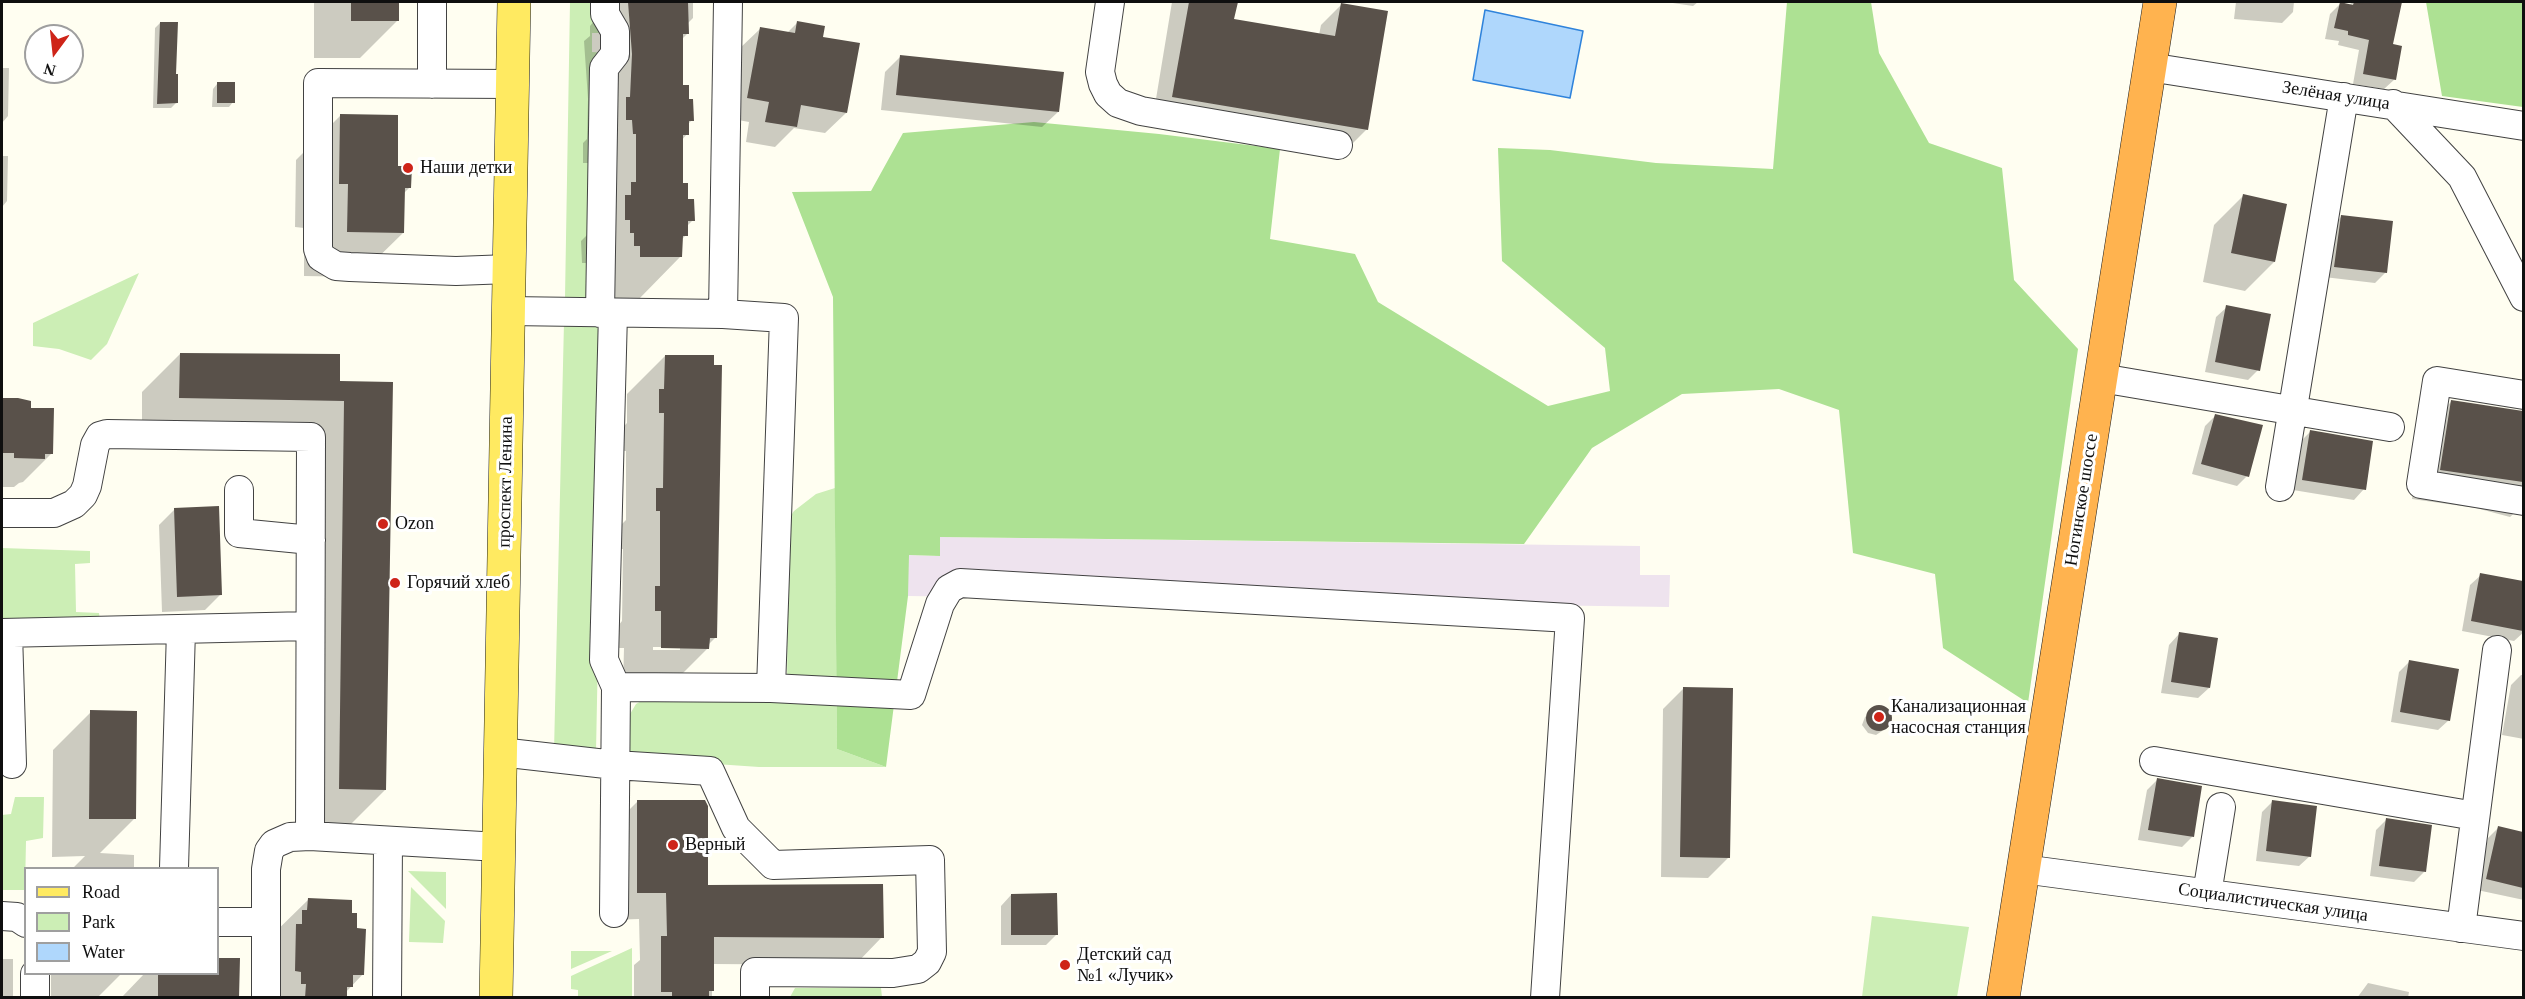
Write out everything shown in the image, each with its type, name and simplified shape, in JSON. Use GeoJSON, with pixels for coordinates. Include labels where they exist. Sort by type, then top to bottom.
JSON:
{"type":"FeatureCollection","features":[{"type":"Feature","properties":{"kind":"highway","name":"Ногинское шоссе"},"geometry":{"type":"LineString","coordinates":[[2003,998],[2160,2]]}},
{"type":"Feature","properties":{"kind":"main road","name":"проспект Ленина"},"geometry":{"type":"LineString","coordinates":[[496,998],[514,2]]}},
{"type":"Feature","properties":{"kind":"street"},"geometry":{"type":"LineString","coordinates":[[432,2],[432,84]]}},
{"type":"Feature","properties":{"kind":"street"},"geometry":{"type":"LineString","coordinates":[[605,2],[605,14],[615,31],[615,54],[604,68],[606,313],[604,660],[616,687],[614,913]]}},
{"type":"Feature","properties":{"kind":"street"},"geometry":{"type":"LineString","coordinates":[[723,314],[728,2]]}},
{"type":"Feature","properties":{"kind":"street"},"geometry":{"type":"LineString","coordinates":[[1110,2],[1100,72],[1102,84],[1108,94],[1118,103],[1141,111],[1338,145]]}},
{"type":"Feature","properties":{"kind":"street","name":"Зелёная улица"},"geometry":{"type":"LineString","coordinates":[[2149,67],[2523,126]]}},
{"type":"Feature","properties":{"kind":"street"},"geometry":{"type":"LineString","coordinates":[[509,269],[456,271],[350,267],[336,266],[321,257],[318,229],[318,83],[513,84]]}},
{"type":"Feature","properties":{"kind":"street"},"geometry":{"type":"LineString","coordinates":[[2280,487],[2344,97]]}},
{"type":"Feature","properties":{"kind":"street"},"geometry":{"type":"LineString","coordinates":[[2393,104],[2462,177],[2523,297]]}},
{"type":"Feature","properties":{"kind":"street"},"geometry":{"type":"LineString","coordinates":[[509,311],[723,314],[784,318],[771,688]]}},
{"type":"Feature","properties":{"kind":"street"},"geometry":{"type":"LineString","coordinates":[[2101,378],[2390,427]]}},
{"type":"Feature","properties":{"kind":"street"},"geometry":{"type":"LineString","coordinates":[[2523,395],[2437,381],[2421,484],[2523,501]]}},
{"type":"Feature","properties":{"kind":"street"},"geometry":{"type":"LineString","coordinates":[[2,513],[54,513],[74,504],[83,495],[87,486],[94,445],[100,436],[107,434],[311,437],[310,837]]}},
{"type":"Feature","properties":{"kind":"street"},"geometry":{"type":"LineString","coordinates":[[239,490],[239,533],[311,540]]}},
{"type":"Feature","properties":{"kind":"street"},"geometry":{"type":"LineString","coordinates":[[616,687],[771,688],[911,695],[940,604],[949,590],[960,583],[1570,618],[1545,998]]}},
{"type":"Feature","properties":{"kind":"street"},"geometry":{"type":"LineString","coordinates":[[12,764],[6,726],[5,633],[310,626]]}},
{"type":"Feature","properties":{"kind":"street"},"geometry":{"type":"LineString","coordinates":[[174,867],[181,630]]}},
{"type":"Feature","properties":{"kind":"street"},"geometry":{"type":"LineString","coordinates":[[2461,928],[2497,650]]}},
{"type":"Feature","properties":{"kind":"street"},"geometry":{"type":"LineString","coordinates":[[500,752],[615,765],[710,771],[736,828],[773,864],[930,860],[932,952],[918,969],[893,973],[754,972],[755,998]]}},
{"type":"Feature","properties":{"kind":"street"},"geometry":{"type":"LineString","coordinates":[[2154,761],[2475,816]]}},
{"type":"Feature","properties":{"kind":"street"},"geometry":{"type":"LineString","coordinates":[[2207,894],[2222,807]]}},
{"type":"Feature","properties":{"kind":"street"},"geometry":{"type":"LineString","coordinates":[[266,998],[266,869],[269,851],[274,844],[290,837],[310,837],[499,847]]}},
{"type":"Feature","properties":{"kind":"street"},"geometry":{"type":"LineString","coordinates":[[387,998],[388,841]]}},
{"type":"Feature","properties":{"kind":"street","name":"Социалистическая улица"},"geometry":{"type":"LineString","coordinates":[[2023,869],[2523,936]]}},
{"type":"Feature","properties":{"kind":"street"},"geometry":{"type":"LineString","coordinates":[[2,916],[17,918],[24,922]]}},
{"type":"Feature","properties":{"kind":"street"},"geometry":{"type":"LineString","coordinates":[[219,922],[265,922]]}},
{"type":"Feature","properties":{"kind":"street"},"geometry":{"type":"LineString","coordinates":[[35,975],[35,998]]}},
{"type":"Feature","properties":{"kind":"shaded area"},"geometry":{"type":"Polygon","coordinates":[[[940,537],[1640,546],[1640,575],[1670,575],[1669,607],[908,596],[908,555],[940,556],[940,537]]]}},
{"type":"Feature","properties":{"kind":"green space"},"geometry":{"type":"Polygon","coordinates":[[[570,2],[592,2],[608,33],[592,33],[592,52],[608,53],[589,298],[565,297],[570,2]]]}},
{"type":"Feature","properties":{"kind":"green space"},"geometry":{"type":"Polygon","coordinates":[[[1787,2],[1871,2],[1879,53],[1929,143],[2002,168],[2014,280],[2078,349],[2028,703],[1943,648],[1935,574],[1853,553],[1839,410],[1779,389],[1682,394],[1592,448],[1524,544],[940,537],[940,556],[909,555],[908,596],[886,767],[837,749],[833,297],[792,192],[871,191],[903,133],[1034,122],[1280,149],[1270,239],[1355,254],[1378,302],[1548,406],[1610,391],[1605,348],[1502,261],[1498,148],[1550,150],[1656,163],[1773,169],[1787,2]]]}},
{"type":"Feature","properties":{"kind":"green space"},"geometry":{"type":"Polygon","coordinates":[[[2426,2],[2523,2],[2523,107],[2442,96],[2426,2]]]}},
{"type":"Feature","properties":{"kind":"green space"},"geometry":{"type":"Polygon","coordinates":[[[139,273],[107,344],[91,360],[59,349],[33,346],[33,323],[139,273]]]}},
{"type":"Feature","properties":{"kind":"green space"},"geometry":{"type":"Polygon","coordinates":[[[564,322],[596,325],[604,342],[596,752],[554,751],[564,322]]]}},
{"type":"Feature","properties":{"kind":"green space"},"geometry":{"type":"Polygon","coordinates":[[[835,488],[837,749],[886,767],[759,767],[629,758],[630,714],[636,704],[643,700],[787,700],[788,520],[794,511],[816,494],[835,488]]]}},
{"type":"Feature","properties":{"kind":"green space"},"geometry":{"type":"Polygon","coordinates":[[[2,548],[90,551],[90,563],[75,564],[76,612],[99,613],[100,620],[2,621],[2,548]]]}},
{"type":"Feature","properties":{"kind":"green space"},"geometry":{"type":"Polygon","coordinates":[[[15,797],[44,797],[43,838],[26,841],[24,890],[2,890],[2,815],[11,814],[15,797]]]}},
{"type":"Feature","properties":{"kind":"green space"},"geometry":{"type":"Polygon","coordinates":[[[408,871],[446,872],[446,909],[408,871]]]}},
{"type":"Feature","properties":{"kind":"green space"},"geometry":{"type":"Polygon","coordinates":[[[411,887],[445,921],[443,943],[409,942],[411,887]]]}},
{"type":"Feature","properties":{"kind":"green space"},"geometry":{"type":"Polygon","coordinates":[[[1872,916],[1969,927],[1957,997],[1862,997],[1872,916]]]}},
{"type":"Feature","properties":{"kind":"green space"},"geometry":{"type":"Polygon","coordinates":[[[632,948],[632,997],[578,997],[578,990],[571,989],[571,976],[632,948]]]}},
{"type":"Feature","properties":{"kind":"green space"},"geometry":{"type":"Polygon","coordinates":[[[571,951],[612,951],[571,969],[571,951]]]}},
{"type":"Feature","properties":{"kind":"green space"},"geometry":{"type":"Polygon","coordinates":[[[795,988],[881,988],[882,997],[790,997],[795,988]]]}},
{"type":"Feature","properties":{"kind":"water"},"geometry":{"type":"Polygon","coordinates":[[[1485,10],[1583,31],[1570,98],[1473,80],[1485,10]]]}},
{"type":"Feature","properties":{"kind":"building"},"geometry":{"type":"Polygon","coordinates":[[[351,2],[399,2],[399,21],[351,21],[351,2]]]}},
{"type":"Feature","properties":{"kind":"building"},"geometry":{"type":"Polygon","coordinates":[[[628,2],[688,2],[689,34],[683,34],[683,85],[689,85],[689,99],[693,99],[694,121],[689,121],[689,135],[683,135],[683,183],[688,183],[688,199],[694,199],[695,221],[688,221],[688,236],[683,236],[682,257],[640,257],[640,246],[634,246],[634,233],[630,233],[630,220],[625,220],[625,195],[631,195],[631,182],[636,182],[636,134],[633,134],[632,120],[626,120],[626,97],[630,97],[632,54],[628,2]]]}},
{"type":"Feature","properties":{"kind":"building"},"geometry":{"type":"Polygon","coordinates":[[[1189,2],[1238,2],[1234,19],[1335,36],[1341,3],[1388,11],[1368,130],[1172,97],[1189,2]]]}},
{"type":"Feature","properties":{"kind":"building"},"geometry":{"type":"Polygon","coordinates":[[[2340,2],[2353,5],[2354,2],[2402,2],[2393,44],[2402,46],[2396,80],[2363,74],[2369,40],[2348,35],[2348,31],[2334,28],[2340,2]]]}},
{"type":"Feature","properties":{"kind":"building"},"geometry":{"type":"Polygon","coordinates":[[[797,21],[825,26],[823,37],[860,43],[847,113],[801,105],[797,127],[765,122],[769,102],[747,98],[760,27],[795,33],[797,21]]]}},
{"type":"Feature","properties":{"kind":"building"},"geometry":{"type":"Polygon","coordinates":[[[160,22],[178,22],[176,74],[178,74],[178,103],[157,104],[160,22]]]}},
{"type":"Feature","properties":{"kind":"building"},"geometry":{"type":"Polygon","coordinates":[[[900,55],[1064,72],[1059,112],[896,95],[900,55]]]}},
{"type":"Feature","properties":{"kind":"building"},"geometry":{"type":"Polygon","coordinates":[[[217,82],[235,82],[235,103],[217,103],[217,82]]]}},
{"type":"Feature","properties":{"kind":"building"},"geometry":{"type":"Polygon","coordinates":[[[340,114],[398,115],[398,166],[412,166],[411,188],[405,188],[404,233],[347,232],[348,184],[339,184],[340,114]]]}},
{"type":"Feature","properties":{"kind":"building"},"geometry":{"type":"Polygon","coordinates":[[[2243,194],[2287,204],[2275,262],[2231,253],[2243,194]]]}},
{"type":"Feature","properties":{"kind":"building"},"geometry":{"type":"Polygon","coordinates":[[[2341,215],[2393,221],[2387,273],[2334,267],[2341,215]]]}},
{"type":"Feature","properties":{"kind":"building"},"geometry":{"type":"Polygon","coordinates":[[[2226,305],[2271,314],[2260,371],[2215,362],[2226,305]]]}},
{"type":"Feature","properties":{"kind":"building"},"geometry":{"type":"Polygon","coordinates":[[[180,353],[340,354],[340,381],[393,382],[386,790],[339,789],[344,401],[179,398],[180,353]]]}},
{"type":"Feature","properties":{"kind":"building"},"geometry":{"type":"Polygon","coordinates":[[[665,355],[714,355],[714,365],[722,365],[717,638],[710,638],[709,649],[661,648],[661,611],[655,611],[655,586],[660,586],[660,511],[656,511],[656,488],[663,488],[664,413],[659,413],[659,389],[664,389],[665,355]]]}},
{"type":"Feature","properties":{"kind":"building"},"geometry":{"type":"Polygon","coordinates":[[[2,398],[31,401],[31,408],[54,408],[53,454],[45,454],[45,459],[14,458],[14,453],[2,453],[2,398]]]}},
{"type":"Feature","properties":{"kind":"building"},"geometry":{"type":"Polygon","coordinates":[[[2451,400],[2523,411],[2523,482],[2440,470],[2451,400]]]}},
{"type":"Feature","properties":{"kind":"building"},"geometry":{"type":"Polygon","coordinates":[[[2215,414],[2263,425],[2249,477],[2201,464],[2215,414]]]}},
{"type":"Feature","properties":{"kind":"building"},"geometry":{"type":"Polygon","coordinates":[[[2310,430],[2373,441],[2366,490],[2302,480],[2310,430]]]}},
{"type":"Feature","properties":{"kind":"building"},"geometry":{"type":"Polygon","coordinates":[[[219,506],[222,595],[177,597],[174,508],[219,506]]]}},
{"type":"Feature","properties":{"kind":"building"},"geometry":{"type":"Polygon","coordinates":[[[2480,573],[2523,581],[2523,631],[2471,621],[2480,573]]]}},
{"type":"Feature","properties":{"kind":"building"},"geometry":{"type":"Polygon","coordinates":[[[2179,632],[2218,638],[2210,688],[2171,682],[2179,632]]]}},
{"type":"Feature","properties":{"kind":"building"},"geometry":{"type":"Polygon","coordinates":[[[2409,660],[2459,669],[2450,721],[2400,712],[2409,660]]]}},
{"type":"Feature","properties":{"kind":"building"},"geometry":{"type":"Polygon","coordinates":[[[1683,687],[1733,688],[1730,858],[1680,857],[1683,687]]]}},
{"type":"Feature","properties":{"kind":"building","name":"Канализационная насосная станция"},"geometry":{"type":"Polygon","coordinates":[[[1879,705],[1888,709],[1892,718],[1888,727],[1879,731],[1870,727],[1866,718],[1870,709],[1879,705]]]}},
{"type":"Feature","properties":{"kind":"building"},"geometry":{"type":"Polygon","coordinates":[[[90,710],[137,711],[136,819],[89,819],[90,710]]]}},
{"type":"Feature","properties":{"kind":"building"},"geometry":{"type":"Polygon","coordinates":[[[2157,778],[2202,786],[2194,837],[2148,830],[2157,778]]]}},
{"type":"Feature","properties":{"kind":"building"},"geometry":{"type":"Polygon","coordinates":[[[637,800],[705,800],[708,806],[708,885],[883,884],[884,938],[714,937],[714,991],[709,991],[709,998],[672,998],[672,992],[661,992],[661,936],[667,936],[666,893],[637,893],[637,800]]]}},
{"type":"Feature","properties":{"kind":"building"},"geometry":{"type":"Polygon","coordinates":[[[2272,800],[2317,806],[2311,857],[2266,851],[2272,800]]]}},
{"type":"Feature","properties":{"kind":"building"},"geometry":{"type":"Polygon","coordinates":[[[2386,818],[2432,825],[2426,872],[2379,866],[2386,818]]]}},
{"type":"Feature","properties":{"kind":"building"},"geometry":{"type":"Polygon","coordinates":[[[2498,826],[2523,832],[2523,888],[2486,879],[2498,826]]]}},
{"type":"Feature","properties":{"kind":"building"},"geometry":{"type":"Polygon","coordinates":[[[1057,893],[1058,935],[1011,935],[1011,894],[1057,893]]]}},
{"type":"Feature","properties":{"kind":"building"},"geometry":{"type":"Polygon","coordinates":[[[308,898],[352,900],[352,913],[357,913],[357,928],[366,929],[364,975],[353,975],[353,987],[347,987],[347,998],[305,998],[306,984],[301,984],[301,972],[295,971],[296,924],[302,924],[302,910],[307,910],[308,898]]]}},
{"type":"Feature","properties":{"kind":"building"},"geometry":{"type":"Polygon","coordinates":[[[219,958],[240,958],[239,998],[158,998],[158,975],[219,975],[219,958]]]}},
{"type":"Feature","properties":{"kind":"place","name":"Наши детки"},"geometry":{"type":"Point","coordinates":[408,168]}},
{"type":"Feature","properties":{"kind":"place","name":"Ozon"},"geometry":{"type":"Point","coordinates":[383,524]}},
{"type":"Feature","properties":{"kind":"place","name":"Горячий хлеб"},"geometry":{"type":"Point","coordinates":[395,583]}},
{"type":"Feature","properties":{"kind":"place","name":"Канализационная насосная станция"},"geometry":{"type":"Point","coordinates":[1879,717]}},
{"type":"Feature","properties":{"kind":"place","name":"Верный"},"geometry":{"type":"Point","coordinates":[673,845]}},
{"type":"Feature","properties":{"kind":"place","name":"Детский сад №1 «Лучик»"},"geometry":{"type":"Point","coordinates":[1065,965]}}]}
